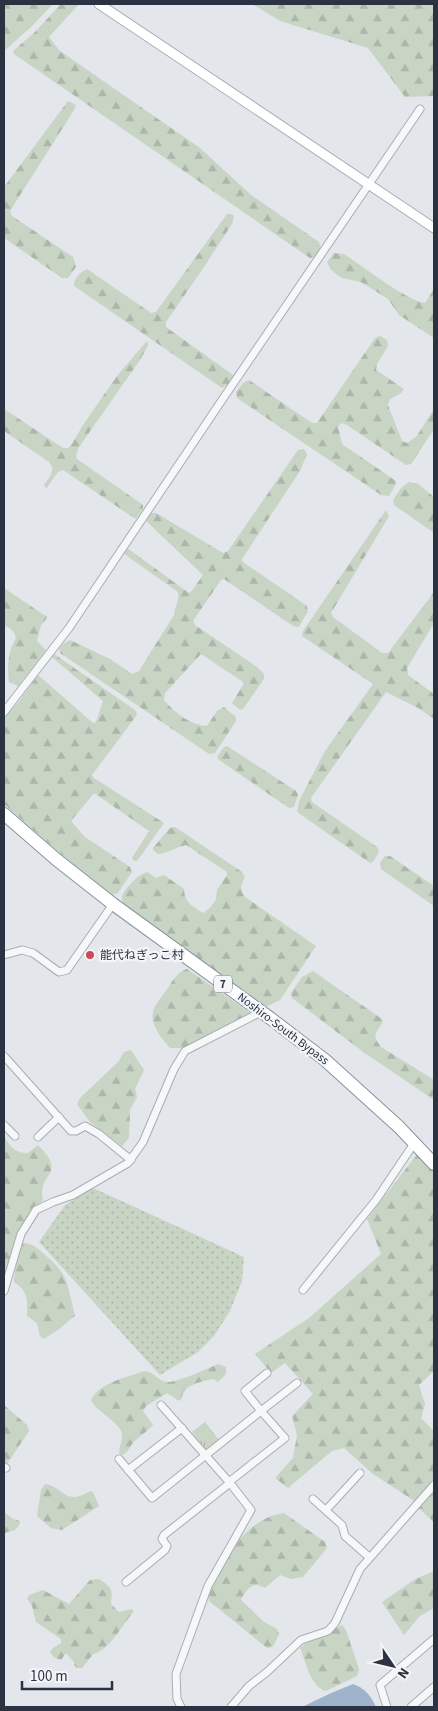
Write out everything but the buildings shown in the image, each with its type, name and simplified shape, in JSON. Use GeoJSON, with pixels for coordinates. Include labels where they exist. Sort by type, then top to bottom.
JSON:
{"type":"FeatureCollection","features":[{"type":"Feature","properties":{"kind":"highway","name":"Noshiro-South Bypass"},"geometry":{"type":"LineString","coordinates":[[4,814],[57,860],[113,904],[325,1060],[415,1142],[434,1164]]}},
{"type":"Feature","properties":{"kind":"street"},"geometry":{"type":"LineString","coordinates":[[99,4],[434,228]]}},
{"type":"Feature","properties":{"kind":"street"},"geometry":{"type":"LineString","coordinates":[[4,712],[69,628],[420,110]]}},
{"type":"Feature","properties":{"kind":"street"},"geometry":{"type":"LineString","coordinates":[[4,955],[22,950],[33,953],[60,972],[67,970],[113,904]]}},
{"type":"Feature","properties":{"kind":"street"},"geometry":{"type":"LineString","coordinates":[[4,1291],[21,1234],[36,1210],[74,1194],[131,1160],[143,1142],[174,1070],[185,1051],[261,1012]]}},
{"type":"Feature","properties":{"kind":"street"},"geometry":{"type":"LineString","coordinates":[[4,1056],[71,1131],[76,1132],[85,1126],[99,1134],[131,1160]]}},
{"type":"Feature","properties":{"kind":"street"},"geometry":{"type":"LineString","coordinates":[[38,1137],[59,1117]]}},
{"type":"Feature","properties":{"kind":"street"},"geometry":{"type":"LineString","coordinates":[[4,1125],[16,1136]]}},
{"type":"Feature","properties":{"kind":"street"},"geometry":{"type":"LineString","coordinates":[[303,1290],[376,1200],[415,1142]]}},
{"type":"Feature","properties":{"kind":"street"},"geometry":{"type":"LineString","coordinates":[[126,1582],[165,1550],[167,1546],[162,1539],[164,1535],[285,1438],[244,1391],[266,1373]]}},
{"type":"Feature","properties":{"kind":"street"},"geometry":{"type":"LineString","coordinates":[[118,1459],[152,1498],[205,1454],[298,1383]]}},
{"type":"Feature","properties":{"kind":"street"},"geometry":{"type":"LineString","coordinates":[[161,1405],[230,1482],[251,1510],[208,1586],[178,1666],[176,1674],[177,1699],[181,1707]]}},
{"type":"Feature","properties":{"kind":"street"},"geometry":{"type":"LineString","coordinates":[[128,1470],[182,1428]]}},
{"type":"Feature","properties":{"kind":"street"},"geometry":{"type":"LineString","coordinates":[[326,1510],[360,1473]]}},
{"type":"Feature","properties":{"kind":"street"},"geometry":{"type":"LineString","coordinates":[[231,1707],[249,1686],[301,1640],[328,1631],[335,1624],[360,1569],[434,1485]]}},
{"type":"Feature","properties":{"kind":"street"},"geometry":{"type":"LineString","coordinates":[[314,1499],[342,1525],[345,1536],[370,1556]]}},
{"type":"Feature","properties":{"kind":"street"},"geometry":{"type":"LineString","coordinates":[[387,1707],[380,1685],[434,1639]]}},
{"type":"Feature","properties":{"kind":"street"},"geometry":{"type":"LineString","coordinates":[[411,1707],[434,1687]]}},
{"type":"Feature","properties":{"kind":"green space"},"geometry":{"type":"Polygon","coordinates":[[[4,4],[53,4],[4,51],[4,4]]]}},
{"type":"Feature","properties":{"kind":"green space"},"geometry":{"type":"Polygon","coordinates":[[[61,4],[79,4],[49,37],[60,51],[200,148],[251,195],[319,242],[320,249],[316,257],[310,258],[14,54],[13,51],[35,32],[61,4]]]}},
{"type":"Feature","properties":{"kind":"green space"},"geometry":{"type":"Polygon","coordinates":[[[253,4],[434,4],[434,96],[405,97],[368,48],[280,21],[253,4]]]}},
{"type":"Feature","properties":{"kind":"green space"},"geometry":{"type":"Polygon","coordinates":[[[68,101],[76,105],[74,110],[10,211],[12,216],[73,257],[76,267],[68,278],[62,278],[4,238],[4,187],[68,101]]]}},
{"type":"Feature","properties":{"kind":"green space"},"geometry":{"type":"Polygon","coordinates":[[[227,214],[234,216],[232,224],[166,322],[166,327],[233,375],[229,383],[222,388],[74,286],[74,283],[76,278],[87,269],[151,313],[156,312],[227,214]]]}},
{"type":"Feature","properties":{"kind":"green space"},"geometry":{"type":"Polygon","coordinates":[[[334,253],[344,254],[396,290],[417,301],[425,303],[434,289],[434,338],[399,315],[388,299],[361,282],[342,278],[331,270],[327,262],[334,253]]]}},
{"type":"Feature","properties":{"kind":"green space"},"geometry":{"type":"Polygon","coordinates":[[[380,336],[387,340],[388,346],[377,364],[376,370],[404,389],[401,393],[390,399],[388,405],[402,441],[407,443],[416,437],[434,409],[434,429],[411,464],[406,465],[347,425],[341,423],[338,427],[342,444],[396,481],[389,496],[381,495],[237,398],[236,392],[243,383],[249,380],[312,423],[317,423],[375,338],[380,336]]]}},
{"type":"Feature","properties":{"kind":"green space"},"geometry":{"type":"Polygon","coordinates":[[[148,342],[148,346],[140,360],[79,447],[76,455],[77,459],[143,505],[143,509],[136,519],[63,470],[58,472],[47,488],[45,487],[44,485],[52,471],[51,465],[4,431],[4,409],[63,448],[68,448],[117,376],[148,342]]]}},
{"type":"Feature","properties":{"kind":"green space"},"geometry":{"type":"Polygon","coordinates":[[[304,449],[307,454],[300,471],[242,559],[243,562],[307,606],[308,611],[299,627],[293,626],[224,579],[221,580],[193,621],[195,625],[257,667],[264,674],[264,679],[243,709],[240,710],[232,703],[243,682],[201,654],[165,693],[164,700],[168,705],[183,718],[195,723],[207,726],[217,711],[224,707],[236,717],[236,721],[215,753],[209,754],[60,653],[59,649],[70,640],[110,659],[132,674],[139,671],[174,615],[178,601],[178,592],[123,553],[124,549],[127,548],[189,593],[203,575],[146,521],[150,513],[156,513],[223,553],[228,551],[298,450],[304,449]]]}},
{"type":"Feature","properties":{"kind":"green space"},"geometry":{"type":"Polygon","coordinates":[[[409,482],[418,484],[434,497],[434,533],[394,505],[393,500],[401,488],[409,482]]]}},
{"type":"Feature","properties":{"kind":"green space"},"geometry":{"type":"Polygon","coordinates":[[[386,510],[389,516],[331,613],[333,617],[382,653],[388,653],[434,592],[434,623],[407,668],[408,675],[434,694],[434,719],[418,708],[386,692],[311,798],[312,802],[377,847],[379,851],[373,862],[370,863],[297,812],[299,801],[325,751],[373,684],[302,636],[303,631],[386,510]]]}},
{"type":"Feature","properties":{"kind":"green space"},"geometry":{"type":"Polygon","coordinates":[[[4,588],[47,617],[41,625],[37,641],[46,650],[18,686],[9,682],[9,659],[11,648],[16,638],[14,632],[7,626],[4,627],[4,588]]]}},
{"type":"Feature","properties":{"kind":"green space"},"geometry":{"type":"Polygon","coordinates":[[[54,654],[135,710],[137,715],[92,775],[164,823],[137,861],[134,861],[132,858],[149,831],[94,793],[71,821],[85,837],[130,867],[132,872],[118,893],[112,895],[4,804],[4,717],[18,703],[38,675],[93,723],[96,722],[103,701],[52,657],[54,654]]]}},
{"type":"Feature","properties":{"kind":"green space"},"geometry":{"type":"Polygon","coordinates":[[[227,746],[296,791],[298,795],[294,807],[289,808],[219,760],[217,757],[224,747],[227,746]]]}},
{"type":"Feature","properties":{"kind":"green space"},"geometry":{"type":"Polygon","coordinates":[[[175,827],[242,872],[245,877],[241,889],[245,897],[316,946],[280,1000],[263,1007],[125,907],[122,899],[125,891],[136,879],[147,872],[156,878],[164,875],[184,889],[187,901],[203,913],[216,900],[217,890],[227,872],[186,845],[158,854],[154,851],[153,848],[170,828],[175,827]]]}},
{"type":"Feature","properties":{"kind":"green space"},"geometry":{"type":"Polygon","coordinates":[[[385,856],[390,856],[434,886],[434,906],[381,869],[380,863],[385,856]]]}},
{"type":"Feature","properties":{"kind":"green space"},"geometry":{"type":"Polygon","coordinates":[[[187,969],[249,1012],[248,1015],[183,1048],[170,1048],[155,1027],[153,1012],[157,1003],[176,977],[180,972],[187,969]]]}},
{"type":"Feature","properties":{"kind":"green space"},"geometry":{"type":"Polygon","coordinates":[[[313,971],[382,1019],[383,1022],[378,1029],[376,1040],[381,1047],[434,1080],[434,1100],[362,1051],[292,998],[291,993],[302,977],[313,971]]]}},
{"type":"Feature","properties":{"kind":"green space"},"geometry":{"type":"Polygon","coordinates":[[[131,1050],[144,1070],[135,1089],[137,1097],[130,1110],[129,1138],[122,1146],[90,1122],[77,1104],[80,1098],[119,1061],[124,1052],[131,1050]]]}},
{"type":"Feature","properties":{"kind":"green space"},"geometry":{"type":"Polygon","coordinates":[[[4,1137],[12,1147],[20,1152],[28,1153],[38,1145],[47,1155],[51,1163],[51,1169],[42,1191],[43,1200],[27,1217],[21,1227],[4,1279],[4,1137]]]}},
{"type":"Feature","properties":{"kind":"green space"},"geometry":{"type":"Polygon","coordinates":[[[418,1153],[434,1172],[434,1371],[419,1385],[425,1404],[421,1418],[434,1431],[434,1483],[416,1502],[373,1474],[344,1448],[332,1451],[288,1488],[275,1478],[293,1458],[297,1435],[292,1416],[313,1394],[285,1363],[271,1373],[255,1354],[309,1318],[381,1254],[367,1219],[418,1153]]]}},
{"type":"Feature","properties":{"kind":"green space"},"geometry":{"type":"Polygon","coordinates":[[[93,1188],[244,1257],[242,1281],[230,1311],[214,1336],[198,1352],[160,1375],[39,1242],[65,1205],[93,1188]]]}},
{"type":"Feature","properties":{"kind":"green space"},"geometry":{"type":"Polygon","coordinates":[[[23,1243],[35,1246],[59,1268],[69,1288],[75,1316],[43,1339],[40,1336],[37,1323],[27,1316],[25,1293],[14,1282],[19,1249],[23,1243]]]}},
{"type":"Feature","properties":{"kind":"green space"},"geometry":{"type":"Polygon","coordinates":[[[218,1364],[226,1367],[226,1374],[218,1382],[213,1379],[193,1384],[183,1393],[179,1401],[167,1393],[146,1406],[143,1411],[153,1425],[135,1441],[126,1453],[122,1455],[119,1453],[122,1433],[91,1400],[95,1394],[108,1384],[145,1371],[163,1381],[171,1382],[218,1364]]]}},
{"type":"Feature","properties":{"kind":"green space"},"geometry":{"type":"Polygon","coordinates":[[[4,1405],[27,1425],[29,1431],[7,1464],[4,1462],[4,1405]]]}},
{"type":"Feature","properties":{"kind":"green space"},"geometry":{"type":"Polygon","coordinates":[[[205,1422],[219,1440],[206,1450],[192,1432],[205,1422]]]}},
{"type":"Feature","properties":{"kind":"green space"},"geometry":{"type":"Polygon","coordinates":[[[45,1484],[75,1497],[90,1491],[93,1492],[99,1506],[62,1530],[51,1528],[37,1516],[41,1490],[45,1484]]]}},
{"type":"Feature","properties":{"kind":"green space"},"geometry":{"type":"Polygon","coordinates":[[[434,1493],[434,1522],[417,1507],[434,1493]]]}},
{"type":"Feature","properties":{"kind":"green space"},"geometry":{"type":"Polygon","coordinates":[[[4,1512],[13,1519],[20,1521],[16,1529],[4,1534],[4,1512]]]}},
{"type":"Feature","properties":{"kind":"green space"},"geometry":{"type":"Polygon","coordinates":[[[284,1513],[325,1542],[327,1548],[303,1577],[291,1579],[280,1575],[265,1588],[254,1585],[243,1595],[241,1600],[264,1622],[277,1629],[279,1634],[273,1647],[267,1648],[209,1601],[208,1598],[220,1570],[236,1544],[257,1524],[270,1517],[284,1513]]]}},
{"type":"Feature","properties":{"kind":"green space"},"geometry":{"type":"Polygon","coordinates":[[[434,1571],[434,1608],[420,1616],[404,1635],[382,1602],[414,1580],[434,1571]]]}},
{"type":"Feature","properties":{"kind":"green space"},"geometry":{"type":"Polygon","coordinates":[[[99,1579],[111,1589],[111,1604],[119,1612],[131,1609],[134,1611],[105,1648],[93,1654],[82,1668],[77,1668],[66,1653],[61,1660],[55,1658],[50,1652],[61,1643],[61,1639],[36,1622],[32,1606],[27,1599],[29,1595],[43,1590],[69,1604],[90,1580],[99,1579]]]}},
{"type":"Feature","properties":{"kind":"green space"},"geometry":{"type":"Polygon","coordinates":[[[342,1625],[346,1630],[359,1669],[357,1676],[326,1691],[321,1689],[312,1679],[300,1648],[309,1641],[342,1625]]]}},
{"type":"Feature","properties":{"kind":"water"},"geometry":{"type":"Polygon","coordinates":[[[353,1684],[367,1693],[376,1707],[302,1707],[329,1694],[353,1684]]]}},
{"type":"Feature","properties":{"kind":"place","name":"能代ねぎっこ村"},"geometry":{"type":"Point","coordinates":[90,955]}}]}
